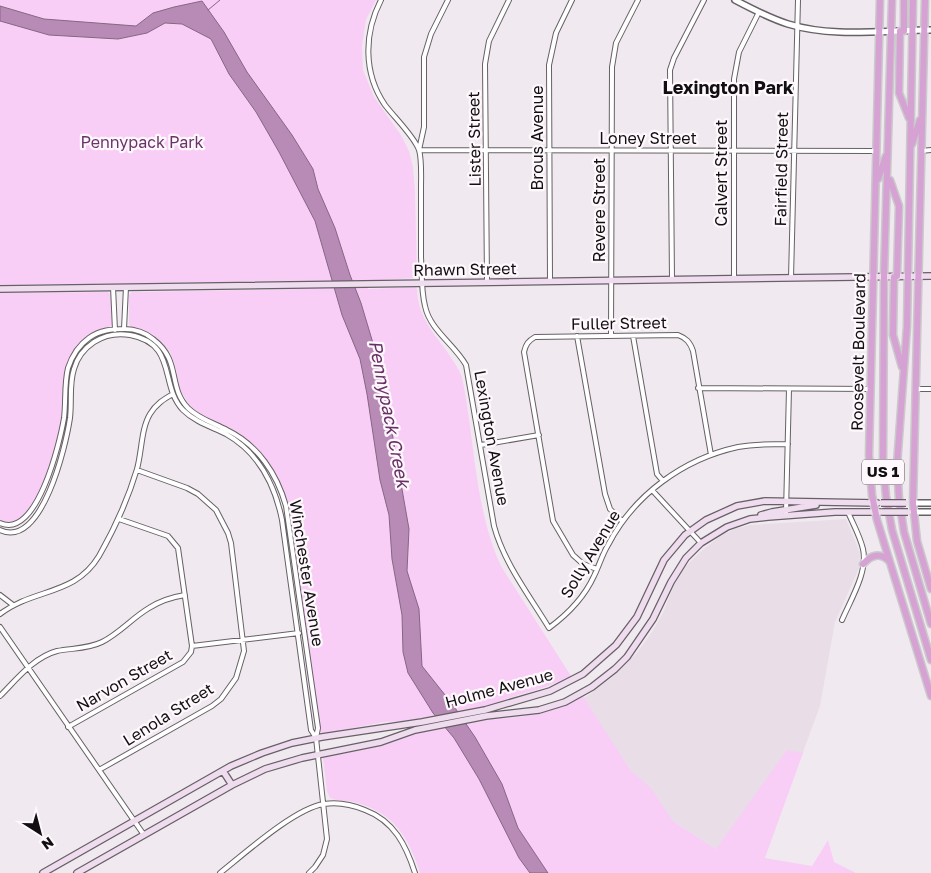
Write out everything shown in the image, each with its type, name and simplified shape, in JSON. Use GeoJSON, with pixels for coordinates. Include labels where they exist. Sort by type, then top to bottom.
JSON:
{"type":"FeatureCollection","features":[{"type":"Feature","properties":{"kind":"highway","name":"Roosevelt Boulevard"},"geometry":{"type":"LineString","coordinates":[[880,0],[870,469],[890,563],[931,696]]}},
{"type":"Feature","properties":{"kind":"highway","name":"Roosevelt Boulevard"},"geometry":{"type":"LineString","coordinates":[[892,0],[884,277],[882,446],[886,496],[896,546],[931,660]]}},
{"type":"Feature","properties":{"kind":"highway"},"geometry":{"type":"LineString","coordinates":[[904,0],[899,93],[910,122]]}},
{"type":"Feature","properties":{"kind":"highway","name":"US 1"},"geometry":{"type":"LineString","coordinates":[[913,0],[907,326],[897,448],[899,499],[908,547],[931,624]]}},
{"type":"Feature","properties":{"kind":"highway","name":"US 1"},"geometry":{"type":"LineString","coordinates":[[925,0],[928,30],[922,113],[915,389],[909,503],[917,541],[931,589]]}},
{"type":"Feature","properties":{"kind":"highway"},"geometry":{"type":"LineString","coordinates":[[909,152],[922,113]]}},
{"type":"Feature","properties":{"kind":"highway"},"geometry":{"type":"LineString","coordinates":[[876,187],[889,147]]}},
{"type":"Feature","properties":{"kind":"highway"},"geometry":{"type":"LineString","coordinates":[[888,171],[899,206],[893,335],[903,375]]}},
{"type":"Feature","properties":{"kind":"highway"},"geometry":{"type":"LineString","coordinates":[[863,564],[876,555],[882,556],[890,563]]}},
{"type":"Feature","properties":{"kind":"main road","name":"Rhawn Street"},"geometry":{"type":"LineString","coordinates":[[0,289],[931,276]]}},
{"type":"Feature","properties":{"kind":"main road","name":"Holme Avenue"},"geometry":{"type":"LineString","coordinates":[[43,873],[237,763],[269,750],[316,738],[423,725],[485,713],[550,691],[571,681],[598,663],[627,631],[643,605],[664,560],[690,531],[706,520],[737,506],[765,501],[909,503]]}},
{"type":"Feature","properties":{"kind":"main road"},"geometry":{"type":"LineString","coordinates":[[750,520],[764,514],[828,502]]}},
{"type":"Feature","properties":{"kind":"main road","name":"Holme Avenue"},"geometry":{"type":"LineString","coordinates":[[485,713],[539,710],[565,702],[592,687],[615,670],[639,641],[660,606],[679,568],[701,543],[727,527],[768,517],[848,512],[910,512]]}},
{"type":"Feature","properties":{"kind":"main road","name":"Holme Avenue"},"geometry":{"type":"LineString","coordinates":[[77,873],[232,785],[265,770],[319,755],[381,742],[423,725]]}},
{"type":"Feature","properties":{"kind":"main road"},"geometry":{"type":"LineString","coordinates":[[223,771],[232,785]]}},
{"type":"Feature","properties":{"kind":"street"},"geometry":{"type":"LineString","coordinates":[[381,0],[375,11],[368,37],[370,71],[384,104],[419,150]]}},
{"type":"Feature","properties":{"kind":"street","name":"Lexington Avenue"},"geometry":{"type":"LineString","coordinates":[[448,0],[431,34],[424,57],[424,126],[419,150],[422,283],[425,307],[430,320],[455,348],[466,364],[494,526],[499,543],[508,562],[549,628]]}},
{"type":"Feature","properties":{"kind":"street","name":"Lister Street"},"geometry":{"type":"LineString","coordinates":[[487,282],[485,64],[492,34],[509,0]]}},
{"type":"Feature","properties":{"kind":"street","name":"Brous Avenue"},"geometry":{"type":"LineString","coordinates":[[550,281],[548,150],[551,52],[556,33],[572,0]]}},
{"type":"Feature","properties":{"kind":"street","name":"Revere Street"},"geometry":{"type":"LineString","coordinates":[[611,336],[612,67],[619,36],[638,0]]}},
{"type":"Feature","properties":{"kind":"street"},"geometry":{"type":"LineString","coordinates":[[672,279],[672,64],[704,0]]}},
{"type":"Feature","properties":{"kind":"street"},"geometry":{"type":"LineString","coordinates":[[735,0],[779,21],[797,26],[837,32],[928,30]]}},
{"type":"Feature","properties":{"kind":"street","name":"Fairfield Street"},"geometry":{"type":"LineString","coordinates":[[791,278],[798,0]]}},
{"type":"Feature","properties":{"kind":"street","name":"Calvert Street"},"geometry":{"type":"LineString","coordinates":[[734,279],[734,71],[739,52],[759,12]]}},
{"type":"Feature","properties":{"kind":"street","name":"Loney Street"},"geometry":{"type":"LineString","coordinates":[[419,150],[877,151]]}},
{"type":"Feature","properties":{"kind":"street"},"geometry":{"type":"LineString","coordinates":[[921,150],[931,150]]}},
{"type":"Feature","properties":{"kind":"street"},"geometry":{"type":"LineString","coordinates":[[113,287],[116,334]]}},
{"type":"Feature","properties":{"kind":"street"},"geometry":{"type":"LineString","coordinates":[[124,334],[126,287]]}},
{"type":"Feature","properties":{"kind":"street","name":"Winchester Avenue"},"geometry":{"type":"LineString","coordinates":[[25,518],[38,498],[49,474],[57,449],[64,417],[68,370],[74,355],[84,342],[98,332],[124,329],[145,333],[161,345],[170,357],[178,392],[182,400],[196,414],[230,431],[246,442],[261,457],[274,475],[286,506],[318,728],[316,738],[326,824],[326,847],[320,861],[309,873]]}},
{"type":"Feature","properties":{"kind":"street","name":"Winchester Avenue"},"geometry":{"type":"LineString","coordinates":[[30,523],[42,505],[56,474],[61,457],[70,418],[72,376],[77,361],[87,347],[116,334],[140,337],[147,341],[161,355],[167,368],[177,404],[192,418],[225,434],[243,446],[260,466],[275,492],[284,535],[311,730],[316,738]]}},
{"type":"Feature","properties":{"kind":"street","name":"Fuller Street"},"geometry":{"type":"LineString","coordinates":[[539,435],[524,352],[526,345],[535,337],[678,335],[684,338],[692,348],[698,388]]}},
{"type":"Feature","properties":{"kind":"street"},"geometry":{"type":"LineString","coordinates":[[577,336],[605,494],[610,509],[622,521]]}},
{"type":"Feature","properties":{"kind":"street"},"geometry":{"type":"LineString","coordinates":[[633,336],[657,474],[663,481]]}},
{"type":"Feature","properties":{"kind":"street"},"geometry":{"type":"LineString","coordinates":[[711,455],[698,388],[871,389]]}},
{"type":"Feature","properties":{"kind":"street"},"geometry":{"type":"LineString","coordinates":[[786,516],[789,389]]}},
{"type":"Feature","properties":{"kind":"street"},"geometry":{"type":"LineString","coordinates":[[915,389],[931,389]]}},
{"type":"Feature","properties":{"kind":"street"},"geometry":{"type":"LineString","coordinates":[[0,614],[13,605],[36,595],[68,586],[90,569],[99,557],[118,519],[137,470],[150,415],[156,406],[178,392]]}},
{"type":"Feature","properties":{"kind":"street"},"geometry":{"type":"LineString","coordinates":[[64,417],[70,418]]}},
{"type":"Feature","properties":{"kind":"street"},"geometry":{"type":"LineString","coordinates":[[481,445],[539,435],[557,530],[573,555],[583,564],[597,569]]}},
{"type":"Feature","properties":{"kind":"street"},"geometry":{"type":"LineString","coordinates":[[243,446],[246,442]]}},
{"type":"Feature","properties":{"kind":"street","name":"Solly Avenue"},"geometry":{"type":"LineString","coordinates":[[549,628],[575,606],[588,588],[608,544],[622,521],[663,481],[687,466],[711,455],[738,447],[788,444]]}},
{"type":"Feature","properties":{"kind":"street","name":"Lenola Street"},"geometry":{"type":"LineString","coordinates":[[99,770],[212,706],[221,699],[236,678],[244,652],[231,543],[219,515],[208,502],[192,490],[137,470]]}},
{"type":"Feature","properties":{"kind":"street"},"geometry":{"type":"LineString","coordinates":[[652,490],[701,543]]}},
{"type":"Feature","properties":{"kind":"street"},"geometry":{"type":"LineString","coordinates":[[909,503],[931,503]]}},
{"type":"Feature","properties":{"kind":"street"},"geometry":{"type":"LineString","coordinates":[[842,620],[860,577],[863,564],[861,544],[848,512]]}},
{"type":"Feature","properties":{"kind":"street"},"geometry":{"type":"LineString","coordinates":[[910,512],[931,512]]}},
{"type":"Feature","properties":{"kind":"street"},"geometry":{"type":"LineString","coordinates":[[0,523],[12,525],[25,518],[30,523],[16,532],[0,530]]}},
{"type":"Feature","properties":{"kind":"street"},"geometry":{"type":"LineString","coordinates":[[118,519],[168,536],[178,548],[192,646]]}},
{"type":"Feature","properties":{"kind":"street"},"geometry":{"type":"LineString","coordinates":[[284,535],[290,534]]}},
{"type":"Feature","properties":{"kind":"street"},"geometry":{"type":"LineString","coordinates":[[0,696],[28,668],[51,653],[90,647],[102,642],[148,608],[169,598],[185,594]]}},
{"type":"Feature","properties":{"kind":"street"},"geometry":{"type":"LineString","coordinates":[[0,595],[13,605]]}},
{"type":"Feature","properties":{"kind":"street"},"geometry":{"type":"LineString","coordinates":[[0,627],[144,835]]}},
{"type":"Feature","properties":{"kind":"street","name":"Narvon Street"},"geometry":{"type":"LineString","coordinates":[[68,727],[183,662],[191,652],[192,646],[304,632]]}},
{"type":"Feature","properties":{"kind":"street"},"geometry":{"type":"LineString","coordinates":[[220,873],[290,819],[324,804],[357,807],[384,820],[400,837],[408,852],[415,873]]}},
{"type":"Feature","properties":{"kind":"shaded area"},"geometry":{"type":"Polygon","coordinates":[[[202,1],[224,32],[247,72],[292,135],[313,169],[318,189],[335,228],[361,303],[381,370],[409,529],[407,571],[419,609],[422,666],[453,705],[475,737],[502,784],[518,828],[548,873],[530,873],[519,858],[479,779],[454,738],[433,713],[408,673],[403,652],[402,615],[392,559],[389,515],[380,480],[360,359],[342,315],[315,221],[279,152],[256,112],[229,74],[211,39],[182,24],[165,23],[147,33],[118,39],[49,35],[0,21],[0,6],[44,19],[136,26],[153,13],[202,1]]]}},
{"type":"Feature","properties":{"kind":"shaded area"},"geometry":{"type":"Polygon","coordinates":[[[846,519],[860,553],[859,568],[835,622],[820,706],[764,858],[716,849],[598,772],[568,705],[587,696],[610,679],[637,653],[663,613],[683,569],[719,537],[734,529],[750,525],[846,519]]]}},
{"type":"Feature","properties":{"kind":"green space","name":"Pennypack Park"},"geometry":{"type":"Polygon","coordinates":[[[0,0],[376,0],[366,20],[362,46],[363,70],[374,97],[401,135],[409,151],[413,167],[415,192],[417,278],[367,281],[368,289],[415,287],[417,289],[422,314],[462,377],[480,497],[492,543],[501,566],[571,676],[551,685],[490,705],[490,718],[526,716],[561,706],[583,696],[631,771],[650,787],[673,821],[716,849],[787,750],[803,753],[765,858],[812,866],[828,840],[834,862],[856,873],[420,873],[405,838],[390,820],[370,807],[330,798],[327,791],[323,758],[381,746],[413,734],[416,721],[384,722],[323,734],[320,732],[293,536],[286,499],[278,478],[265,459],[248,441],[230,428],[204,417],[192,409],[180,390],[170,352],[154,336],[131,327],[129,324],[129,295],[132,292],[299,289],[299,281],[0,285],[0,0]]]}},
{"type":"Feature","properties":{"kind":"green space"},"geometry":{"type":"Polygon","coordinates":[[[108,292],[112,296],[112,325],[88,337],[71,356],[65,372],[62,416],[57,444],[35,501],[26,515],[19,521],[10,523],[0,520],[0,293],[108,292]]]}},
{"type":"Feature","properties":{"kind":"waterway"},"geometry":{"type":"LineString","coordinates":[[208,10],[220,0]]}},
{"type":"Feature","properties":{"kind":"district","name":"Lexington Park"},"geometry":{"type":"Point","coordinates":[728,88]}},
{"type":"Feature","properties":{"kind":"water label","name":"Pennypack Creek"},"geometry":{"type":"Point","coordinates":[389,414]}}]}
